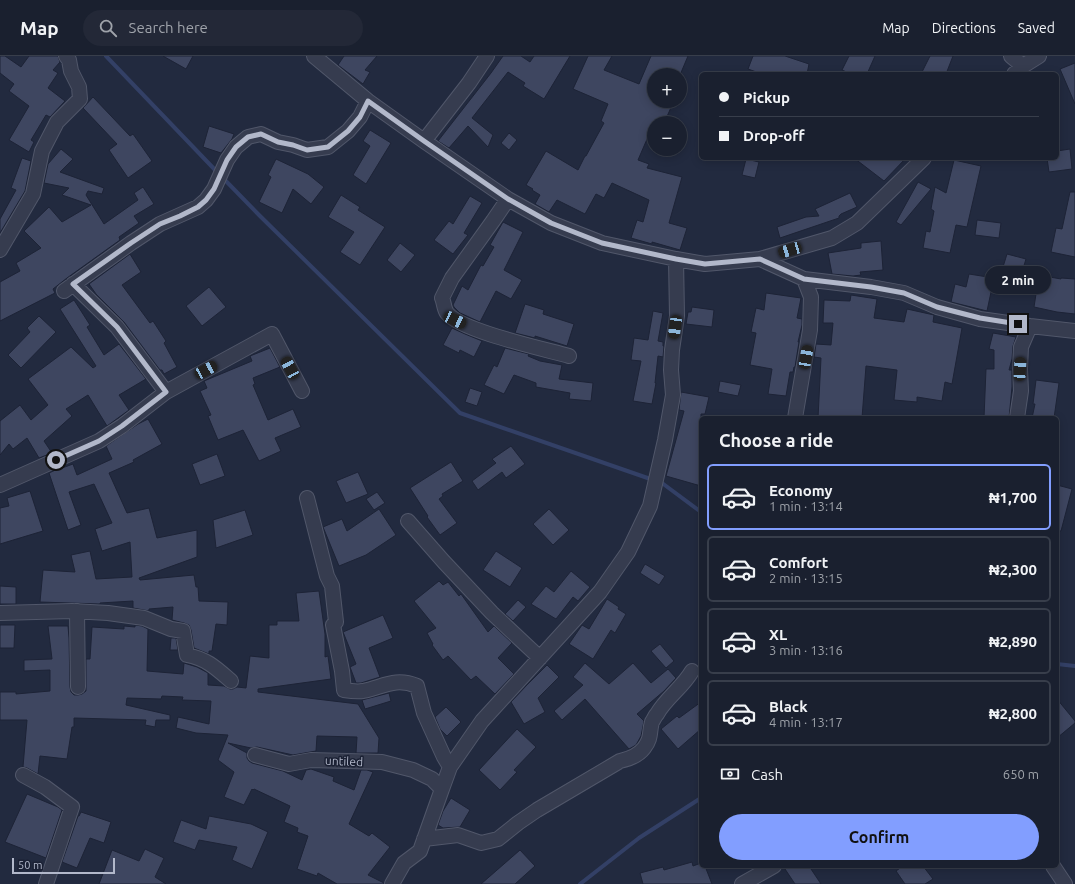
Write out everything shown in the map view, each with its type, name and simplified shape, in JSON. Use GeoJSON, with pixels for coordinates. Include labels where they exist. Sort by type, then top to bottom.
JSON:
{"type":"FeatureCollection","features":[{"type":"Feature","properties":{"kind":"street"},"geometry":{"type":"LineString","coordinates":[[0,250],[33,194],[42,151],[57,122],[80,99],[79,87],[70,71],[69,60],[66,56]]}},
{"type":"Feature","properties":{"kind":"street"},"geometry":{"type":"LineString","coordinates":[[314,56],[368,101],[424,141],[508,199],[551,223],[602,243],[705,264],[760,259],[832,238],[857,222],[922,160]]}},
{"type":"Feature","properties":{"kind":"street"},"geometry":{"type":"LineString","coordinates":[[424,141],[469,83],[487,56]]}},
{"type":"Feature","properties":{"kind":"street"},"geometry":{"type":"LineString","coordinates":[[1011,56],[1018,70],[1039,56]]}},
{"type":"Feature","properties":{"kind":"street"},"geometry":{"type":"LineString","coordinates":[[166,392],[117,327],[69,287],[160,224],[198,207],[206,200],[214,189],[227,160],[236,147],[248,137],[261,134],[278,142],[307,150],[328,147],[348,131],[360,117],[368,101]]}},
{"type":"Feature","properties":{"kind":"street"},"geometry":{"type":"LineString","coordinates":[[508,199],[452,278],[442,298],[446,312],[455,320],[475,329],[569,356]]}},
{"type":"Feature","properties":{"kind":"street"},"geometry":{"type":"LineString","coordinates":[[392,884],[404,863],[420,851],[437,784],[482,721],[600,592],[628,552],[650,506],[665,440],[673,395],[671,370],[672,350],[677,316],[676,259]]}},
{"type":"Feature","properties":{"kind":"street"},"geometry":{"type":"LineString","coordinates":[[760,259],[804,279],[871,287],[904,293],[937,307],[973,317],[1075,331]]}},
{"type":"Feature","properties":{"kind":"street"},"geometry":{"type":"LineString","coordinates":[[795,416],[810,330],[811,297],[804,279]]}},
{"type":"Feature","properties":{"kind":"street"},"geometry":{"type":"LineString","coordinates":[[1017,416],[1021,391],[1021,347],[1030,326]]}},
{"type":"Feature","properties":{"kind":"street"},"geometry":{"type":"LineString","coordinates":[[0,485],[99,441],[122,426],[166,392],[272,334],[302,391]]}},
{"type":"Feature","properties":{"kind":"street"},"geometry":{"type":"LineString","coordinates":[[306,498],[327,576],[332,586],[336,622],[333,626],[342,671],[344,690],[362,691],[392,682],[417,686],[424,713],[450,767]]}},
{"type":"Feature","properties":{"kind":"street"},"geometry":{"type":"LineString","coordinates":[[408,521],[492,613],[540,658]]}},
{"type":"Feature","properties":{"kind":"street"},"geometry":{"type":"LineString","coordinates":[[0,613],[77,611],[108,612],[144,618],[171,629],[183,631],[187,655],[199,658],[208,663],[231,681]]}},
{"type":"Feature","properties":{"kind":"street"},"geometry":{"type":"LineString","coordinates":[[77,611],[78,687]]}},
{"type":"Feature","properties":{"kind":"street"},"geometry":{"type":"LineString","coordinates":[[424,839],[458,835],[481,843],[498,839],[537,810],[620,761],[632,758],[643,750],[649,741],[652,722],[658,712],[692,671]]}},
{"type":"Feature","properties":{"kind":"street","name":"untiled"},"geometry":{"type":"LineString","coordinates":[[255,755],[289,764],[311,760],[382,762],[413,770],[437,784]]}},
{"type":"Feature","properties":{"kind":"street"},"geometry":{"type":"LineString","coordinates":[[23,775],[45,787],[72,807],[46,884]]}},
{"type":"Feature","properties":{"kind":"street"},"geometry":{"type":"LineString","coordinates":[[742,884],[770,868]]}},
{"type":"Feature","properties":{"kind":"street"},"geometry":{"type":"LineString","coordinates":[[1054,868],[1065,884]]}},
{"type":"Feature","properties":{"kind":"building"},"geometry":{"type":"Polygon","coordinates":[[[0,56],[5,56],[21,67],[29,56],[58,56],[60,62],[53,70],[58,73],[48,88],[65,101],[50,117],[46,115],[31,140],[34,142],[29,152],[9,140],[29,106],[9,91],[14,84],[0,73],[0,56]]]}},
{"type":"Feature","properties":{"kind":"building"},"geometry":{"type":"Polygon","coordinates":[[[163,56],[193,56],[186,69],[163,56]]]}},
{"type":"Feature","properties":{"kind":"building"},"geometry":{"type":"Polygon","coordinates":[[[344,56],[377,56],[365,70],[370,72],[363,84],[338,65],[344,56]]]}},
{"type":"Feature","properties":{"kind":"building"},"geometry":{"type":"Polygon","coordinates":[[[503,56],[521,56],[530,62],[534,56],[570,56],[544,99],[523,86],[525,83],[508,72],[472,118],[493,135],[488,147],[468,126],[449,148],[438,141],[491,73],[503,56]]]}},
{"type":"Feature","properties":{"kind":"building"},"geometry":{"type":"Polygon","coordinates":[[[588,56],[612,56],[604,70],[639,84],[651,56],[688,56],[683,68],[647,68],[647,108],[671,108],[667,116],[647,116],[647,139],[638,160],[649,164],[647,168],[682,177],[669,223],[687,228],[680,250],[631,238],[637,220],[643,222],[649,200],[612,183],[604,198],[596,194],[585,214],[557,200],[549,212],[535,204],[540,195],[526,185],[546,151],[578,170],[604,123],[601,121],[608,104],[573,89],[588,56]]]}},
{"type":"Feature","properties":{"kind":"building"},"geometry":{"type":"Polygon","coordinates":[[[753,56],[785,56],[809,64],[807,72],[756,72],[748,69],[753,56]]]}},
{"type":"Feature","properties":{"kind":"building"},"geometry":{"type":"Polygon","coordinates":[[[849,56],[875,56],[868,72],[846,72],[842,70],[849,56]]]}},
{"type":"Feature","properties":{"kind":"building"},"geometry":{"type":"Polygon","coordinates":[[[930,56],[953,56],[947,72],[922,72],[930,56]]]}},
{"type":"Feature","properties":{"kind":"building"},"geometry":{"type":"Polygon","coordinates":[[[1075,63],[1075,104],[1060,69],[1075,63]]]}},
{"type":"Feature","properties":{"kind":"building"},"geometry":{"type":"Polygon","coordinates":[[[93,97],[130,136],[133,134],[152,161],[128,178],[109,150],[117,144],[83,108],[93,97]]]}},
{"type":"Feature","properties":{"kind":"building"},"geometry":{"type":"Polygon","coordinates":[[[209,126],[234,134],[221,153],[203,147],[209,126]]]}},
{"type":"Feature","properties":{"kind":"building"},"geometry":{"type":"Polygon","coordinates":[[[370,130],[391,143],[366,184],[353,175],[370,146],[363,141],[370,130]]]}},
{"type":"Feature","properties":{"kind":"building"},"geometry":{"type":"Polygon","coordinates":[[[509,133],[517,140],[509,150],[501,143],[509,133]]]}},
{"type":"Feature","properties":{"kind":"building"},"geometry":{"type":"Polygon","coordinates":[[[61,149],[73,159],[60,172],[104,188],[102,194],[88,191],[86,195],[104,224],[138,200],[134,193],[143,187],[154,204],[134,216],[139,223],[119,237],[120,240],[53,289],[55,293],[0,321],[0,282],[20,271],[16,263],[41,248],[24,231],[49,207],[62,222],[91,205],[62,195],[69,188],[44,183],[48,164],[61,149]]]}},
{"type":"Feature","properties":{"kind":"building"},"geometry":{"type":"Polygon","coordinates":[[[1070,149],[1072,169],[1049,172],[1047,160],[1059,160],[1059,151],[1070,149]]]}},
{"type":"Feature","properties":{"kind":"building"},"geometry":{"type":"Polygon","coordinates":[[[22,158],[31,161],[25,191],[0,233],[0,219],[16,190],[11,188],[22,158]]]}},
{"type":"Feature","properties":{"kind":"building"},"geometry":{"type":"Polygon","coordinates":[[[276,159],[308,174],[324,187],[311,204],[293,189],[282,213],[259,202],[271,177],[268,175],[276,159]]]}},
{"type":"Feature","properties":{"kind":"building"},"geometry":{"type":"Polygon","coordinates":[[[746,160],[759,162],[755,178],[742,175],[746,160]]]}},
{"type":"Feature","properties":{"kind":"building"},"geometry":{"type":"Polygon","coordinates":[[[857,160],[904,160],[884,181],[857,160]]]}},
{"type":"Feature","properties":{"kind":"building"},"geometry":{"type":"Polygon","coordinates":[[[954,160],[981,166],[967,227],[956,225],[950,253],[923,248],[926,231],[930,232],[934,211],[931,209],[935,187],[946,193],[954,160]]]}},
{"type":"Feature","properties":{"kind":"building"},"geometry":{"type":"Polygon","coordinates":[[[918,182],[931,189],[901,225],[896,222],[918,182]]]}},
{"type":"Feature","properties":{"kind":"building"},"geometry":{"type":"Polygon","coordinates":[[[1070,192],[1075,192],[1075,257],[1051,252],[1056,228],[1062,229],[1070,192]]]}},
{"type":"Feature","properties":{"kind":"building"},"geometry":{"type":"Polygon","coordinates":[[[850,193],[857,207],[841,214],[839,218],[780,238],[777,227],[806,217],[819,216],[815,209],[850,193]]]}},
{"type":"Feature","properties":{"kind":"building"},"geometry":{"type":"Polygon","coordinates":[[[341,195],[360,207],[358,210],[385,227],[360,265],[340,252],[354,232],[328,217],[341,195]]]}},
{"type":"Feature","properties":{"kind":"building"},"geometry":{"type":"Polygon","coordinates":[[[470,196],[482,203],[464,233],[468,235],[453,254],[434,240],[449,221],[453,224],[470,196]]]}},
{"type":"Feature","properties":{"kind":"building"},"geometry":{"type":"Polygon","coordinates":[[[977,220],[1001,223],[999,238],[975,235],[977,220]]]}},
{"type":"Feature","properties":{"kind":"building"},"geometry":{"type":"Polygon","coordinates":[[[503,222],[523,232],[504,270],[522,280],[511,299],[496,291],[480,322],[460,313],[453,305],[462,286],[468,290],[481,265],[483,266],[494,247],[490,245],[503,222]]]}},
{"type":"Feature","properties":{"kind":"building"},"geometry":{"type":"Polygon","coordinates":[[[881,241],[883,270],[860,272],[861,275],[853,276],[832,274],[828,253],[861,248],[861,243],[881,241]]]}},
{"type":"Feature","properties":{"kind":"building"},"geometry":{"type":"Polygon","coordinates":[[[400,243],[415,255],[401,272],[387,260],[400,243]]]}},
{"type":"Feature","properties":{"kind":"building"},"geometry":{"type":"Polygon","coordinates":[[[130,254],[141,272],[122,285],[150,323],[153,321],[166,341],[164,343],[177,367],[164,374],[124,322],[96,294],[89,284],[130,254]]]}},
{"type":"Feature","properties":{"kind":"building"},"geometry":{"type":"Polygon","coordinates":[[[1007,254],[1026,259],[1022,272],[1061,279],[1075,279],[1075,314],[1034,307],[1036,294],[998,283],[1007,254]]]}},
{"type":"Feature","properties":{"kind":"building"},"geometry":{"type":"Polygon","coordinates":[[[969,274],[994,278],[987,311],[951,302],[955,284],[966,287],[969,274]]]}},
{"type":"Feature","properties":{"kind":"building"},"geometry":{"type":"Polygon","coordinates":[[[209,287],[226,307],[202,326],[186,306],[209,287]]]}},
{"type":"Feature","properties":{"kind":"building"},"geometry":{"type":"Polygon","coordinates":[[[766,293],[801,298],[797,318],[802,319],[802,325],[795,367],[793,372],[790,372],[786,396],[768,394],[772,369],[750,365],[756,333],[751,332],[756,308],[764,310],[766,293]]]}},
{"type":"Feature","properties":{"kind":"building"},"geometry":{"type":"Polygon","coordinates":[[[851,295],[877,299],[874,318],[904,322],[907,309],[934,315],[933,322],[962,328],[952,384],[945,382],[942,401],[917,397],[917,402],[894,400],[897,370],[866,366],[862,416],[818,416],[821,358],[814,357],[816,344],[831,345],[833,323],[823,323],[824,300],[850,301],[851,295]]]}},
{"type":"Feature","properties":{"kind":"building"},"geometry":{"type":"Polygon","coordinates":[[[74,300],[90,325],[87,327],[104,355],[119,344],[146,379],[119,395],[129,410],[107,426],[88,395],[66,409],[72,416],[44,441],[52,453],[39,458],[27,438],[13,449],[9,444],[0,455],[0,421],[20,405],[31,420],[48,405],[28,379],[71,347],[93,368],[96,366],[60,309],[74,300]]]}},
{"type":"Feature","properties":{"kind":"building"},"geometry":{"type":"Polygon","coordinates":[[[525,304],[544,310],[543,314],[574,324],[567,346],[535,336],[535,338],[515,333],[525,304]]]}},
{"type":"Feature","properties":{"kind":"building"},"geometry":{"type":"Polygon","coordinates":[[[692,307],[714,310],[712,327],[686,324],[688,312],[691,312],[692,307]]]}},
{"type":"Feature","properties":{"kind":"building"},"geometry":{"type":"Polygon","coordinates":[[[653,311],[663,313],[658,341],[663,342],[664,346],[663,357],[658,356],[656,383],[652,404],[633,401],[641,361],[631,360],[634,338],[648,340],[653,311]]]}},
{"type":"Feature","properties":{"kind":"building"},"geometry":{"type":"Polygon","coordinates":[[[39,316],[56,332],[21,368],[8,355],[30,332],[27,328],[39,316]]]}},
{"type":"Feature","properties":{"kind":"building"},"geometry":{"type":"Polygon","coordinates":[[[452,328],[482,341],[474,357],[460,350],[459,353],[443,345],[452,328]]]}},
{"type":"Feature","properties":{"kind":"building"},"geometry":{"type":"Polygon","coordinates":[[[993,333],[1016,337],[1009,370],[1012,370],[1009,416],[984,416],[986,369],[994,369],[994,350],[989,349],[993,333]]]}},
{"type":"Feature","properties":{"kind":"building"},"geometry":{"type":"Polygon","coordinates":[[[270,348],[280,367],[253,378],[255,384],[253,385],[268,420],[293,409],[301,427],[275,438],[281,451],[259,461],[243,430],[218,440],[208,416],[211,415],[200,391],[207,388],[204,381],[252,361],[250,356],[270,348]]]}},
{"type":"Feature","properties":{"kind":"building"},"geometry":{"type":"Polygon","coordinates":[[[505,348],[529,354],[528,356],[540,361],[562,365],[559,379],[593,383],[591,401],[569,399],[570,393],[536,387],[536,383],[514,375],[504,394],[484,385],[494,365],[497,367],[505,348]]]}},
{"type":"Feature","properties":{"kind":"building"},"geometry":{"type":"Polygon","coordinates":[[[1036,380],[1059,383],[1054,416],[1032,416],[1035,404],[1033,404],[1036,380]]]}},
{"type":"Feature","properties":{"kind":"building"},"geometry":{"type":"Polygon","coordinates":[[[720,381],[741,385],[738,396],[718,392],[720,381]]]}},
{"type":"Feature","properties":{"kind":"building"},"geometry":{"type":"Polygon","coordinates":[[[470,388],[482,392],[477,406],[465,402],[470,388]]]}},
{"type":"Feature","properties":{"kind":"building"},"geometry":{"type":"Polygon","coordinates":[[[681,392],[709,397],[705,414],[701,414],[701,416],[699,416],[699,485],[666,476],[684,411],[679,410],[681,392]]]}},
{"type":"Feature","properties":{"kind":"building"},"geometry":{"type":"Polygon","coordinates":[[[148,419],[162,444],[133,460],[134,462],[109,473],[127,513],[149,508],[157,538],[197,530],[197,557],[139,578],[140,580],[194,575],[196,587],[198,587],[199,601],[228,602],[227,625],[216,624],[212,651],[209,651],[209,654],[194,648],[189,625],[172,620],[173,607],[149,609],[149,611],[133,608],[133,601],[100,604],[40,602],[43,570],[75,572],[71,555],[90,551],[96,579],[132,577],[130,542],[102,551],[95,529],[112,523],[94,484],[69,492],[81,525],[68,530],[49,473],[73,464],[77,475],[112,459],[106,446],[138,424],[148,419]]]}},
{"type":"Feature","properties":{"kind":"building"},"geometry":{"type":"Polygon","coordinates":[[[511,446],[525,464],[506,478],[502,472],[478,490],[472,481],[496,463],[492,459],[511,446]]]}},
{"type":"Feature","properties":{"kind":"building"},"geometry":{"type":"Polygon","coordinates":[[[217,454],[225,476],[200,485],[192,464],[217,454]]]}},
{"type":"Feature","properties":{"kind":"building"},"geometry":{"type":"Polygon","coordinates":[[[451,462],[463,481],[442,494],[443,496],[439,499],[457,523],[440,535],[427,517],[428,516],[410,488],[451,462]]]}},
{"type":"Feature","properties":{"kind":"building"},"geometry":{"type":"Polygon","coordinates":[[[358,472],[368,494],[346,503],[336,481],[358,472]]]}},
{"type":"Feature","properties":{"kind":"building"},"geometry":{"type":"Polygon","coordinates":[[[1059,486],[1072,489],[1061,531],[1059,531],[1059,486]]]}},
{"type":"Feature","properties":{"kind":"building"},"geometry":{"type":"Polygon","coordinates":[[[30,491],[43,531],[0,544],[0,508],[9,506],[7,498],[30,491]]]}},
{"type":"Feature","properties":{"kind":"building"},"geometry":{"type":"Polygon","coordinates":[[[377,492],[385,503],[374,510],[366,499],[377,492]]]}},
{"type":"Feature","properties":{"kind":"building"},"geometry":{"type":"Polygon","coordinates":[[[379,509],[396,535],[366,555],[339,566],[323,527],[342,519],[347,531],[379,509]]]}},
{"type":"Feature","properties":{"kind":"building"},"geometry":{"type":"Polygon","coordinates":[[[549,509],[569,530],[553,545],[533,524],[549,509]]]}},
{"type":"Feature","properties":{"kind":"building"},"geometry":{"type":"Polygon","coordinates":[[[245,510],[253,535],[216,548],[213,520],[245,510]]]}},
{"type":"Feature","properties":{"kind":"building"},"geometry":{"type":"Polygon","coordinates":[[[496,551],[522,568],[510,587],[483,570],[496,551]]]}},
{"type":"Feature","properties":{"kind":"building"},"geometry":{"type":"Polygon","coordinates":[[[645,564],[665,576],[659,585],[640,573],[645,564]]]}},
{"type":"Feature","properties":{"kind":"building"},"geometry":{"type":"Polygon","coordinates":[[[571,571],[590,587],[578,601],[573,597],[556,619],[531,604],[546,586],[554,592],[571,571]]]}},
{"type":"Feature","properties":{"kind":"building"},"geometry":{"type":"Polygon","coordinates":[[[439,581],[443,585],[448,582],[459,596],[461,594],[488,632],[494,626],[512,643],[498,658],[514,674],[495,694],[476,676],[471,680],[448,656],[443,660],[432,645],[433,644],[427,633],[436,628],[414,601],[439,581]]]}},
{"type":"Feature","properties":{"kind":"building"},"geometry":{"type":"Polygon","coordinates":[[[0,586],[16,587],[16,604],[0,604],[0,586]]]}},
{"type":"Feature","properties":{"kind":"building"},"geometry":{"type":"Polygon","coordinates":[[[319,591],[325,634],[325,657],[328,656],[331,679],[258,689],[258,692],[358,704],[379,738],[378,753],[356,753],[357,737],[317,736],[316,751],[293,755],[257,747],[251,748],[228,743],[247,753],[247,758],[252,763],[283,771],[302,780],[306,770],[311,769],[334,777],[333,781],[354,790],[361,770],[373,772],[349,824],[369,836],[372,833],[390,847],[368,875],[384,884],[337,884],[318,873],[317,876],[297,869],[308,836],[297,832],[298,828],[284,822],[290,806],[254,789],[252,789],[244,805],[224,797],[234,772],[218,760],[228,735],[196,733],[176,728],[178,717],[209,724],[211,701],[182,700],[183,697],[162,696],[161,699],[127,698],[126,705],[170,715],[170,720],[156,720],[155,727],[145,725],[146,720],[74,718],[74,727],[72,727],[67,759],[40,756],[38,774],[23,767],[27,720],[0,720],[0,692],[16,692],[16,694],[50,691],[50,670],[24,671],[24,660],[52,659],[48,626],[68,626],[70,687],[71,692],[74,695],[82,694],[86,691],[86,659],[90,659],[92,627],[124,629],[124,626],[135,627],[135,625],[148,629],[147,671],[183,674],[184,663],[197,667],[208,673],[208,685],[224,686],[230,689],[237,687],[246,688],[250,656],[269,658],[269,625],[277,625],[277,621],[299,621],[296,593],[319,591]]]}},
{"type":"Feature","properties":{"kind":"building"},"geometry":{"type":"Polygon","coordinates":[[[607,599],[626,614],[615,633],[611,630],[593,659],[569,644],[582,625],[589,629],[607,599]]]}},
{"type":"Feature","properties":{"kind":"building"},"geometry":{"type":"Polygon","coordinates":[[[518,600],[526,607],[513,621],[505,614],[518,600]]]}},
{"type":"Feature","properties":{"kind":"building"},"geometry":{"type":"Polygon","coordinates":[[[383,615],[393,638],[369,648],[380,677],[361,683],[356,683],[350,667],[356,664],[343,632],[383,615]]]}},
{"type":"Feature","properties":{"kind":"building"},"geometry":{"type":"Polygon","coordinates":[[[0,625],[15,625],[14,648],[0,648],[0,625]]]}},
{"type":"Feature","properties":{"kind":"building"},"geometry":{"type":"Polygon","coordinates":[[[171,638],[176,638],[178,650],[170,650],[171,638]]]}},
{"type":"Feature","properties":{"kind":"building"},"geometry":{"type":"Polygon","coordinates":[[[660,644],[674,661],[666,668],[651,651],[660,644]]]}},
{"type":"Feature","properties":{"kind":"building"},"geometry":{"type":"Polygon","coordinates":[[[585,663],[609,684],[633,663],[651,683],[668,669],[676,678],[664,691],[637,714],[644,721],[641,736],[636,745],[629,749],[585,699],[562,720],[554,711],[583,685],[573,677],[585,663]]]}},
{"type":"Feature","properties":{"kind":"building"},"geometry":{"type":"Polygon","coordinates":[[[547,665],[559,677],[538,698],[545,712],[524,724],[511,702],[547,665]]]}},
{"type":"Feature","properties":{"kind":"building"},"geometry":{"type":"Polygon","coordinates":[[[389,693],[391,701],[365,709],[362,700],[389,693]]]}},
{"type":"Feature","properties":{"kind":"building"},"geometry":{"type":"Polygon","coordinates":[[[1059,701],[1075,721],[1075,723],[1059,736],[1059,701]]]}},
{"type":"Feature","properties":{"kind":"building"},"geometry":{"type":"Polygon","coordinates":[[[699,703],[699,731],[678,749],[661,729],[677,716],[679,718],[699,703]]]}},
{"type":"Feature","properties":{"kind":"building"},"geometry":{"type":"Polygon","coordinates":[[[446,707],[461,722],[447,736],[440,729],[435,717],[446,707]]]}},
{"type":"Feature","properties":{"kind":"building"},"geometry":{"type":"Polygon","coordinates":[[[517,729],[536,747],[514,770],[517,772],[500,790],[479,770],[517,729]]]}},
{"type":"Feature","properties":{"kind":"building"},"geometry":{"type":"Polygon","coordinates":[[[27,794],[62,810],[46,858],[5,842],[27,794]]]}},
{"type":"Feature","properties":{"kind":"building"},"geometry":{"type":"Polygon","coordinates":[[[451,798],[470,810],[460,827],[443,828],[438,825],[443,811],[451,798]]]}},
{"type":"Feature","properties":{"kind":"building"},"geometry":{"type":"Polygon","coordinates":[[[81,812],[111,822],[104,843],[90,838],[77,868],[62,862],[78,816],[81,812]]]}},
{"type":"Feature","properties":{"kind":"building"},"geometry":{"type":"Polygon","coordinates":[[[209,816],[251,824],[268,832],[252,869],[232,860],[237,847],[199,840],[195,850],[173,842],[181,820],[206,829],[209,816]]]}},
{"type":"Feature","properties":{"kind":"building"},"geometry":{"type":"Polygon","coordinates":[[[145,849],[164,858],[155,877],[166,884],[99,884],[112,850],[139,861],[145,849]]]}},
{"type":"Feature","properties":{"kind":"building"},"geometry":{"type":"Polygon","coordinates":[[[520,850],[535,866],[515,884],[481,884],[520,850]]]}},
{"type":"Feature","properties":{"kind":"building"},"geometry":{"type":"Polygon","coordinates":[[[692,862],[693,866],[699,864],[699,868],[706,868],[712,884],[643,884],[640,873],[663,867],[664,870],[692,862]]]}},
{"type":"Feature","properties":{"kind":"building"},"geometry":{"type":"Polygon","coordinates":[[[784,868],[810,868],[821,884],[795,884],[784,868]]]}},
{"type":"Feature","properties":{"kind":"building"},"geometry":{"type":"Polygon","coordinates":[[[900,868],[925,868],[933,879],[925,884],[905,884],[896,871],[900,868]]]}},
{"type":"Feature","properties":{"kind":"waterway"},"geometry":{"type":"LineString","coordinates":[[106,56],[218,173]]}},
{"type":"Feature","properties":{"kind":"waterway"},"geometry":{"type":"LineString","coordinates":[[223,178],[460,413],[662,483],[699,511]]}},
{"type":"Feature","properties":{"kind":"waterway"},"geometry":{"type":"LineString","coordinates":[[1059,664],[1075,666]]}},
{"type":"Feature","properties":{"kind":"waterway"},"geometry":{"type":"LineString","coordinates":[[580,884],[639,838],[699,799]]}},
{"type":"Feature","properties":{"kind":"route"},"geometry":{"type":"LineString","coordinates":[[56,460],[99,441],[122,426],[166,392],[117,327],[73,284],[160,224],[198,207],[206,200],[214,189],[227,160],[236,147],[248,137],[261,134],[278,142],[307,150],[328,147],[348,131],[360,117],[368,101],[508,199],[551,223],[602,243],[705,264],[760,259],[804,279],[871,287],[904,293],[937,307],[980,318],[1018,324]]}}]}
